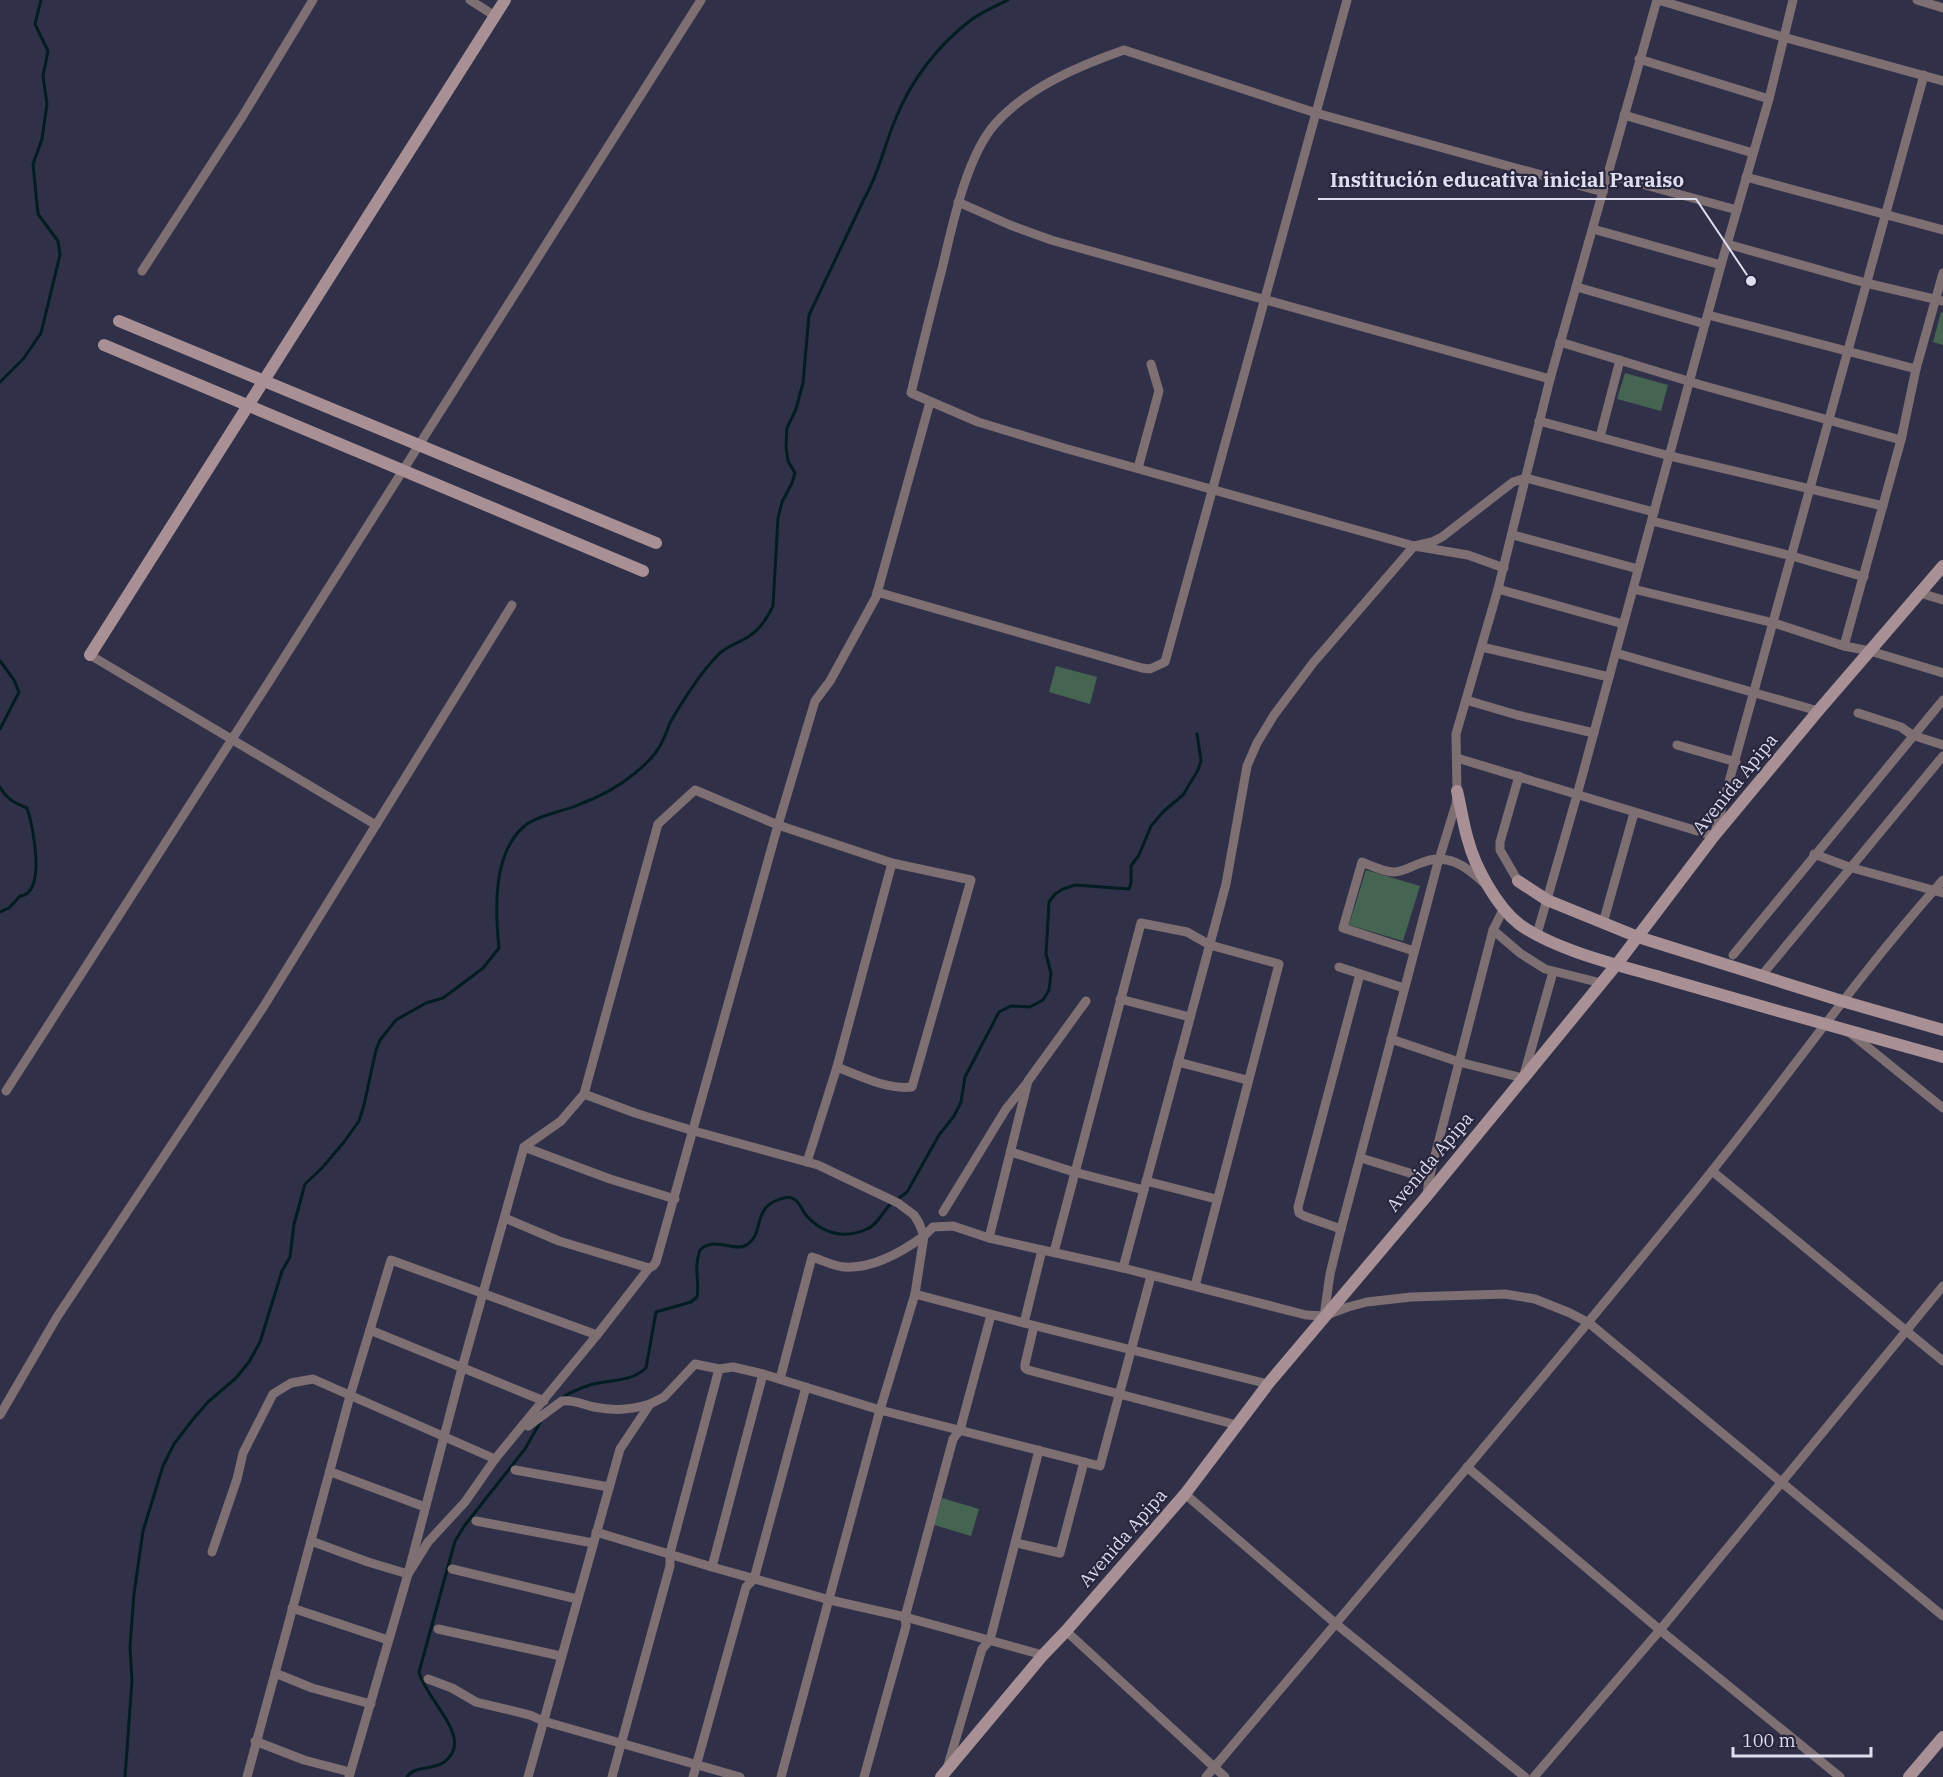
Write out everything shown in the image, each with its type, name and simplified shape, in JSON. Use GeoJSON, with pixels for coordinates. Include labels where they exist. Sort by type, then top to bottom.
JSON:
{"type":"FeatureCollection","features":[{"type":"Feature","properties":{"kind":"street"},"geometry":{"type":"LineString","coordinates":[[142,271],[242,117],[313,0]]}},
{"type":"Feature","properties":{"kind":"street"},"geometry":{"type":"LineString","coordinates":[[470,0],[495,16]]}},
{"type":"Feature","properties":{"kind":"street"},"geometry":{"type":"LineString","coordinates":[[376,825],[231,741],[90,655],[505,0]]}},
{"type":"Feature","properties":{"kind":"street"},"geometry":{"type":"LineString","coordinates":[[6,1091],[701,0]]}},
{"type":"Feature","properties":{"kind":"street"},"geometry":{"type":"LineString","coordinates":[[877,592],[1123,663],[1150,669],[1166,662],[1347,0]]}},
{"type":"Feature","properties":{"kind":"street"},"geometry":{"type":"LineString","coordinates":[[1943,81],[1784,38],[1657,0],[1560,342],[1513,535],[1456,734],[1458,791],[1468,841],[1479,867],[1503,908],[1519,924],[1556,944],[1617,964],[1824,1025],[1943,1057]]}},
{"type":"Feature","properties":{"kind":"street"},"geometry":{"type":"LineString","coordinates":[[1537,934],[1721,265],[1769,99],[1793,0]]}},
{"type":"Feature","properties":{"kind":"street"},"geometry":{"type":"LineString","coordinates":[[1917,0],[1943,8]]}},
{"type":"Feature","properties":{"kind":"street"},"geometry":{"type":"LineString","coordinates":[[1504,568],[1468,555],[1414,546],[978,422],[911,393],[958,202],[979,148],[993,126],[1010,108],[1062,76],[1100,58],[1124,50],[1316,112],[1603,192]]}},
{"type":"Feature","properties":{"kind":"street"},"geometry":{"type":"LineString","coordinates":[[1639,59],[1769,99]]}},
{"type":"Feature","properties":{"kind":"street"},"geometry":{"type":"LineString","coordinates":[[1457,758],[1714,836],[1924,75]]}},
{"type":"Feature","properties":{"kind":"street"},"geometry":{"type":"LineString","coordinates":[[1624,114],[1753,153]]}},
{"type":"Feature","properties":{"kind":"street"},"geometry":{"type":"LineString","coordinates":[[1608,175],[1737,210]]}},
{"type":"Feature","properties":{"kind":"street"},"geometry":{"type":"LineString","coordinates":[[1746,177],[1943,230]]}},
{"type":"Feature","properties":{"kind":"street"},"geometry":{"type":"LineString","coordinates":[[958,202],[1051,240],[1550,379]]}},
{"type":"Feature","properties":{"kind":"street"},"geometry":{"type":"LineString","coordinates":[[1593,229],[1721,265]]}},
{"type":"Feature","properties":{"kind":"street"},"geometry":{"type":"LineString","coordinates":[[1727,244],[1866,283],[1939,300]]}},
{"type":"Feature","properties":{"kind":"street"},"geometry":{"type":"LineString","coordinates":[[1844,646],[1901,440],[1916,369],[1939,300],[1943,273]]}},
{"type":"Feature","properties":{"kind":"street"},"geometry":{"type":"LineString","coordinates":[[1577,287],[1916,369]]}},
{"type":"Feature","properties":{"kind":"street"},"geometry":{"type":"LineString","coordinates":[[119,321],[656,543]]}},
{"type":"Feature","properties":{"kind":"street"},"geometry":{"type":"LineString","coordinates":[[1560,342],[1830,422],[1901,440]]}},
{"type":"Feature","properties":{"kind":"street"},"geometry":{"type":"LineString","coordinates":[[104,345],[643,571]]}},
{"type":"Feature","properties":{"kind":"street"},"geometry":{"type":"LineString","coordinates":[[1600,437],[1620,360]]}},
{"type":"Feature","properties":{"kind":"street"},"geometry":{"type":"LineString","coordinates":[[1138,468],[1159,391],[1150,364]]}},
{"type":"Feature","properties":{"kind":"street"},"geometry":{"type":"LineString","coordinates":[[408,1574],[428,1542],[465,1502],[495,1459],[656,1262],[815,701],[830,681],[877,592],[930,402]]}},
{"type":"Feature","properties":{"kind":"street"},"geometry":{"type":"LineString","coordinates":[[1539,421],[1670,456],[1883,506]]}},
{"type":"Feature","properties":{"kind":"street"},"geometry":{"type":"LineString","coordinates":[[1124,1268],[1228,874],[1247,766],[1257,743],[1312,663],[1414,546],[1432,543],[1442,537],[1506,486],[1526,478],[1864,577]]}},
{"type":"Feature","properties":{"kind":"street"},"geometry":{"type":"LineString","coordinates":[[1513,535],[1638,569]]}},
{"type":"Feature","properties":{"kind":"street","name":"Avenida Apipa"},"geometry":{"type":"LineString","coordinates":[[943,1774],[1042,1655],[1066,1631],[1185,1494],[1268,1384],[1426,1197],[1617,964],[1714,836],[1943,566]]}},
{"type":"Feature","properties":{"kind":"street"},"geometry":{"type":"LineString","coordinates":[[1498,589],[1623,624]]}},
{"type":"Feature","properties":{"kind":"street"},"geometry":{"type":"LineString","coordinates":[[1633,589],[1774,623],[1844,646],[1870,651],[1943,673]]}},
{"type":"Feature","properties":{"kind":"street"},"geometry":{"type":"LineString","coordinates":[[1920,593],[1943,600]]}},
{"type":"Feature","properties":{"kind":"street"},"geometry":{"type":"LineString","coordinates":[[0,1415],[57,1317],[264,1006],[512,604]]}},
{"type":"Feature","properties":{"kind":"street"},"geometry":{"type":"LineString","coordinates":[[1482,647],[1609,677]]}},
{"type":"Feature","properties":{"kind":"street"},"geometry":{"type":"LineString","coordinates":[[1616,653],[1818,711]]}},
{"type":"Feature","properties":{"kind":"street"},"geometry":{"type":"LineString","coordinates":[[1466,700],[1516,715],[1594,733]]}},
{"type":"Feature","properties":{"kind":"street"},"geometry":{"type":"LineString","coordinates":[[1733,955],[1943,700]]}},
{"type":"Feature","properties":{"kind":"street"},"geometry":{"type":"LineString","coordinates":[[1858,714],[1901,727],[1912,735],[1943,746]]}},
{"type":"Feature","properties":{"kind":"street"},"geometry":{"type":"LineString","coordinates":[[1677,745],[1736,762]]}},
{"type":"Feature","properties":{"kind":"street"},"geometry":{"type":"LineString","coordinates":[[1762,975],[1943,756]]}},
{"type":"Feature","properties":{"kind":"street"},"geometry":{"type":"LineString","coordinates":[[1519,776],[1500,842],[1500,850],[1518,881],[1547,900],[1638,937],[1943,1030]]}},
{"type":"Feature","properties":{"kind":"street"},"geometry":{"type":"LineString","coordinates":[[255,1742],[349,1775],[408,1574],[462,1368],[524,1147],[561,1121],[584,1094],[658,824],[695,790],[778,825],[892,863],[971,880],[912,1087],[895,1087],[876,1082],[837,1067]]}},
{"type":"Feature","properties":{"kind":"street"},"geometry":{"type":"LineString","coordinates":[[1324,1316],[1330,1274],[1341,1229],[1458,791]]}},
{"type":"Feature","properties":{"kind":"street"},"geometry":{"type":"LineString","coordinates":[[1603,923],[1634,813]]}},
{"type":"Feature","properties":{"kind":"street"},"geometry":{"type":"LineString","coordinates":[[1814,854],[1849,867],[1938,892]]}},
{"type":"Feature","properties":{"kind":"street"},"geometry":{"type":"LineString","coordinates":[[1414,951],[1343,928],[1362,862],[1390,872],[1398,872],[1426,861],[1440,859],[1465,866],[1491,888]]}},
{"type":"Feature","properties":{"kind":"street"},"geometry":{"type":"LineString","coordinates":[[807,1162],[837,1067],[892,863]]}},
{"type":"Feature","properties":{"kind":"street"},"geometry":{"type":"LineString","coordinates":[[1206,1777],[1589,1323],[1712,1172],[1842,1001],[1938,892],[1943,880]]}},
{"type":"Feature","properties":{"kind":"street"},"geometry":{"type":"LineString","coordinates":[[1426,1197],[1493,930],[1503,908]]}},
{"type":"Feature","properties":{"kind":"street"},"geometry":{"type":"LineString","coordinates":[[1054,1252],[1141,923],[1187,932],[1210,945],[1279,964],[1195,1286]]}},
{"type":"Feature","properties":{"kind":"street"},"geometry":{"type":"LineString","coordinates":[[1493,930],[1520,953],[1553,972],[1601,982]]}},
{"type":"Feature","properties":{"kind":"street"},"geometry":{"type":"LineString","coordinates":[[1339,967],[1404,988]]}},
{"type":"Feature","properties":{"kind":"street"},"geometry":{"type":"LineString","coordinates":[[1391,1039],[1459,1062],[1523,1078],[1553,972]]}},
{"type":"Feature","properties":{"kind":"street"},"geometry":{"type":"LineString","coordinates":[[1341,1229],[1304,1216],[1299,1213],[1298,1207],[1360,974]]}},
{"type":"Feature","properties":{"kind":"street"},"geometry":{"type":"LineString","coordinates":[[1120,999],[1190,1017]]}},
{"type":"Feature","properties":{"kind":"street"},"geometry":{"type":"LineString","coordinates":[[943,1212],[1006,1109],[1086,1001]]}},
{"type":"Feature","properties":{"kind":"street"},"geometry":{"type":"LineString","coordinates":[[1847,1030],[1943,1108]]}},
{"type":"Feature","properties":{"kind":"street"},"geometry":{"type":"LineString","coordinates":[[1178,1062],[1247,1080]]}},
{"type":"Feature","properties":{"kind":"street"},"geometry":{"type":"LineString","coordinates":[[988,1238],[1028,1081]]}},
{"type":"Feature","properties":{"kind":"street"},"geometry":{"type":"LineString","coordinates":[[584,1094],[694,1131],[807,1162],[898,1203],[914,1215],[924,1236],[915,1294],[880,1410],[781,1777]]}},
{"type":"Feature","properties":{"kind":"street"},"geometry":{"type":"LineString","coordinates":[[524,1147],[610,1179],[675,1199]]}},
{"type":"Feature","properties":{"kind":"street"},"geometry":{"type":"LineString","coordinates":[[1011,1152],[1074,1172],[1216,1199]]}},
{"type":"Feature","properties":{"kind":"street"},"geometry":{"type":"LineString","coordinates":[[1361,1158],[1429,1179]]}},
{"type":"Feature","properties":{"kind":"street"},"geometry":{"type":"LineString","coordinates":[[1712,1172],[1943,1361]]}},
{"type":"Feature","properties":{"kind":"street"},"geometry":{"type":"LineString","coordinates":[[505,1218],[559,1241],[649,1268]]}},
{"type":"Feature","properties":{"kind":"street"},"geometry":{"type":"LineString","coordinates":[[780,1379],[812,1257],[840,1266],[857,1266],[903,1252],[933,1227],[943,1225],[953,1226],[988,1238],[1124,1268],[1293,1312],[1324,1316],[1366,1302],[1411,1297],[1504,1294],[1535,1299],[1589,1323],[1943,1616]]}},
{"type":"Feature","properties":{"kind":"street"},"geometry":{"type":"LineString","coordinates":[[1024,1323],[1042,1250]]}},
{"type":"Feature","properties":{"kind":"street"},"geometry":{"type":"LineString","coordinates":[[247,1777],[350,1396],[391,1260],[597,1335]]}},
{"type":"Feature","properties":{"kind":"street"},"geometry":{"type":"LineString","coordinates":[[516,1435],[562,1401],[578,1401],[583,1405],[626,1411],[650,1404],[664,1397],[694,1364],[719,1368],[733,1367],[764,1374],[880,1410],[1100,1466],[1151,1275]]}},
{"type":"Feature","properties":{"kind":"street"},"geometry":{"type":"LineString","coordinates":[[1534,1777],[1660,1630],[1943,1286]]}},
{"type":"Feature","properties":{"kind":"street"},"geometry":{"type":"LineString","coordinates":[[915,1294],[1268,1384]]}},
{"type":"Feature","properties":{"kind":"street"},"geometry":{"type":"LineString","coordinates":[[864,1777],[906,1626],[905,1617],[952,1439],[960,1430],[992,1315]]}},
{"type":"Feature","properties":{"kind":"street"},"geometry":{"type":"LineString","coordinates":[[1034,1326],[1025,1368],[1238,1425]]}},
{"type":"Feature","properties":{"kind":"street"},"geometry":{"type":"LineString","coordinates":[[370,1330],[544,1401]]}},
{"type":"Feature","properties":{"kind":"street"},"geometry":{"type":"LineString","coordinates":[[612,1777],[670,1566],[670,1553],[719,1368]]}},
{"type":"Feature","properties":{"kind":"street"},"geometry":{"type":"LineString","coordinates":[[712,1567],[764,1374]]}},
{"type":"Feature","properties":{"kind":"street"},"geometry":{"type":"LineString","coordinates":[[212,1552],[237,1479],[243,1453],[273,1394],[291,1383],[313,1379],[495,1459]]}},
{"type":"Feature","properties":{"kind":"street"},"geometry":{"type":"LineString","coordinates":[[693,1777],[746,1587],[754,1579],[806,1387]]}},
{"type":"Feature","properties":{"kind":"street"},"geometry":{"type":"LineString","coordinates":[[528,1777],[620,1449],[650,1404]]}},
{"type":"Feature","properties":{"kind":"street"},"geometry":{"type":"LineString","coordinates":[[943,1774],[982,1649],[990,1640],[1039,1450]]}},
{"type":"Feature","properties":{"kind":"street"},"geometry":{"type":"LineString","coordinates":[[1016,1543],[1060,1553],[1084,1462]]}},
{"type":"Feature","properties":{"kind":"street"},"geometry":{"type":"LineString","coordinates":[[1467,1467],[1660,1630],[1840,1777]]}},
{"type":"Feature","properties":{"kind":"street"},"geometry":{"type":"LineString","coordinates":[[515,1470],[609,1487]]}},
{"type":"Feature","properties":{"kind":"street"},"geometry":{"type":"LineString","coordinates":[[331,1472],[425,1507]]}},
{"type":"Feature","properties":{"kind":"street"},"geometry":{"type":"LineString","coordinates":[[1185,1494],[1335,1623],[1525,1777]]}},
{"type":"Feature","properties":{"kind":"street"},"geometry":{"type":"LineString","coordinates":[[476,1521],[593,1543]]}},
{"type":"Feature","properties":{"kind":"street"},"geometry":{"type":"LineString","coordinates":[[596,1532],[830,1600],[905,1617],[1042,1655]]}},
{"type":"Feature","properties":{"kind":"street"},"geometry":{"type":"LineString","coordinates":[[311,1541],[408,1574]]}},
{"type":"Feature","properties":{"kind":"street"},"geometry":{"type":"LineString","coordinates":[[452,1569],[577,1599]]}},
{"type":"Feature","properties":{"kind":"street"},"geometry":{"type":"LineString","coordinates":[[292,1608],[388,1640]]}},
{"type":"Feature","properties":{"kind":"street"},"geometry":{"type":"LineString","coordinates":[[438,1629],[561,1656]]}},
{"type":"Feature","properties":{"kind":"street"},"geometry":{"type":"LineString","coordinates":[[1066,1631],[1225,1777]]}},
{"type":"Feature","properties":{"kind":"street"},"geometry":{"type":"LineString","coordinates":[[275,1673],[312,1688],[371,1704]]}},
{"type":"Feature","properties":{"kind":"street"},"geometry":{"type":"LineString","coordinates":[[428,1679],[452,1688],[476,1702],[530,1715],[543,1721],[740,1777]]}},
{"type":"Feature","properties":{"kind":"street"},"geometry":{"type":"LineString","coordinates":[[1909,1777],[1943,1737]]}},
{"type":"Feature","properties":{"kind":"green space"},"geometry":{"type":"Polygon","coordinates":[[[1941,312],[1943,313],[1943,345],[1933,342],[1941,312]]]}},
{"type":"Feature","properties":{"kind":"green space"},"geometry":{"type":"Polygon","coordinates":[[[1625,373],[1668,385],[1661,411],[1617,399],[1625,373]]]}},
{"type":"Feature","properties":{"kind":"green space"},"geometry":{"type":"Polygon","coordinates":[[[1056,666],[1097,677],[1090,704],[1049,692],[1056,666]]]}},
{"type":"Feature","properties":{"kind":"green space"},"geometry":{"type":"Polygon","coordinates":[[[1366,870],[1420,886],[1403,941],[1349,925],[1366,870]]]}},
{"type":"Feature","properties":{"kind":"green space"},"geometry":{"type":"Polygon","coordinates":[[[942,1498],[979,1509],[971,1536],[934,1525],[942,1498]]]}},
{"type":"Feature","properties":{"kind":"waterway"},"geometry":{"type":"LineString","coordinates":[[0,382],[24,358],[41,333],[60,255],[58,241],[38,214],[33,164],[42,139],[47,104],[43,76],[48,51],[35,24],[41,0]]}},
{"type":"Feature","properties":{"kind":"waterway"},"geometry":{"type":"LineString","coordinates":[[125,1777],[132,1681],[130,1647],[134,1594],[143,1531],[163,1466],[174,1444],[194,1418],[208,1402],[236,1378],[249,1362],[260,1342],[282,1271],[290,1257],[294,1224],[305,1184],[322,1168],[359,1121],[380,1040],[396,1020],[426,1003],[443,998],[483,968],[499,948],[498,882],[507,849],[516,835],[527,824],[545,815],[572,807],[607,792],[642,768],[659,748],[680,706],[710,663],[724,650],[752,634],[769,614],[773,606],[778,518],[782,502],[795,473],[788,461],[787,428],[796,409],[803,383],[809,315],[874,180],[902,104],[918,77],[937,52],[959,30],[980,14],[1008,0]]}},
{"type":"Feature","properties":{"kind":"waterway"},"geometry":{"type":"LineString","coordinates":[[0,661],[14,680],[19,692],[0,729]]}},
{"type":"Feature","properties":{"kind":"waterway"},"geometry":{"type":"LineString","coordinates":[[898,1199],[907,1192],[939,1135],[954,1116],[961,1102],[965,1077],[999,1012],[1011,1006],[1030,1007],[1043,1000],[1049,990],[1051,973],[1046,954],[1049,902],[1055,894],[1075,885],[1129,889],[1131,866],[1139,855],[1151,826],[1183,795],[1198,770],[1201,761],[1197,734]]}},
{"type":"Feature","properties":{"kind":"waterway"},"geometry":{"type":"LineString","coordinates":[[0,787],[11,800],[27,808],[36,858],[36,872],[28,892],[20,896],[9,908],[0,912]]}},
{"type":"Feature","properties":{"kind":"waterway"},"geometry":{"type":"LineString","coordinates":[[563,1397],[590,1385],[633,1376],[646,1368],[656,1312],[691,1302],[697,1297],[697,1263],[700,1250],[712,1244],[737,1247],[748,1244],[756,1234],[763,1212],[773,1202],[792,1198],[811,1221],[825,1230],[841,1234],[858,1232],[871,1227],[892,1203]]}},
{"type":"Feature","properties":{"kind":"waterway"},"geometry":{"type":"LineString","coordinates":[[407,1777],[416,1770],[442,1763],[453,1751],[455,1742],[448,1722],[422,1681],[419,1672],[455,1541],[525,1449],[542,1419]]}},
{"type":"Feature","properties":{"kind":"place","name":"Institución educativa inicial Paraiso"},"geometry":{"type":"Point","coordinates":[1751,281]}}]}
